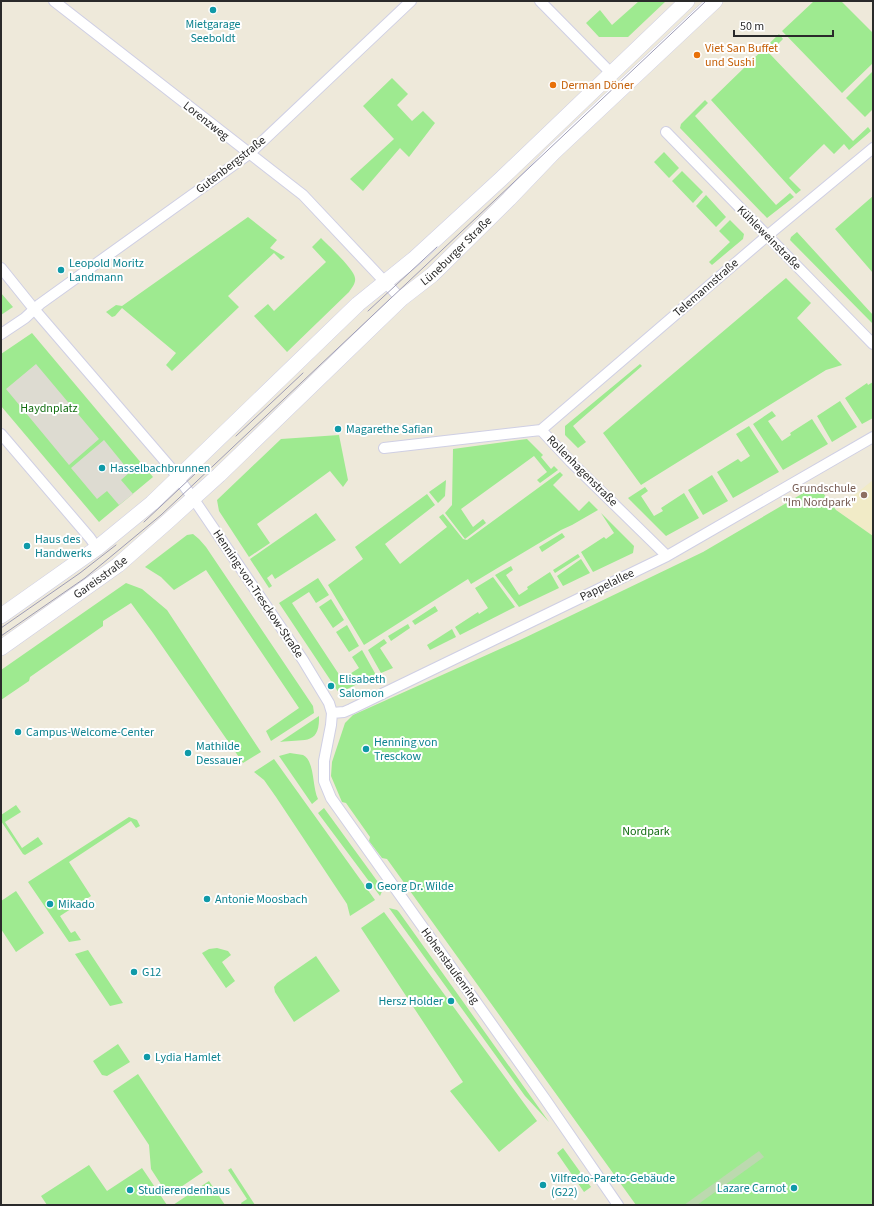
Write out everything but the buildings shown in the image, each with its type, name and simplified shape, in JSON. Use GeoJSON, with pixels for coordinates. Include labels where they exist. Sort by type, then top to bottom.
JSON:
{"type":"FeatureCollection","features":[{"type":"Feature","properties":{"kind":"main road","name":"Lüneburger Straße"},"geometry":{"type":"LineString","coordinates":[[179,479],[358,304],[415,258],[489,190],[687,1]]}},
{"type":"Feature","properties":{"kind":"main road","name":"Lüneburger Straße"},"geometry":{"type":"LineString","coordinates":[[193,498],[402,300],[432,275],[553,153],[715,1]]}},
{"type":"Feature","properties":{"kind":"main road","name":"Gareisstraße"},"geometry":{"type":"LineString","coordinates":[[1,616],[97,548],[179,479]]}},
{"type":"Feature","properties":{"kind":"main road","name":"Gareisstraße"},"geometry":{"type":"LineString","coordinates":[[1,648],[118,565],[193,498]]}},
{"type":"Feature","properties":{"kind":"street","name":"Lorenzweg"},"geometry":{"type":"LineString","coordinates":[[54,1],[307,199],[402,300]]}},
{"type":"Feature","properties":{"kind":"street","name":"Gutenbergstraße"},"geometry":{"type":"LineString","coordinates":[[1,334],[25,318],[40,304],[249,154],[411,1]]}},
{"type":"Feature","properties":{"kind":"street"},"geometry":{"type":"LineString","coordinates":[[540,1],[611,73]]}},
{"type":"Feature","properties":{"kind":"street","name":"Kühleweinstraße"},"geometry":{"type":"LineString","coordinates":[[666,132],[873,344]]}},
{"type":"Feature","properties":{"kind":"street","name":"Telemannstraße"},"geometry":{"type":"LineString","coordinates":[[541,430],[767,236],[873,148]]}},
{"type":"Feature","properties":{"kind":"street"},"geometry":{"type":"LineString","coordinates":[[1,268],[34,309],[179,479]]}},
{"type":"Feature","properties":{"kind":"street","name":"Rollenhagenstraße"},"geometry":{"type":"LineString","coordinates":[[384,448],[541,430],[571,462],[667,556]]}},
{"type":"Feature","properties":{"kind":"street"},"geometry":{"type":"LineString","coordinates":[[1,434],[97,548]]}},
{"type":"Feature","properties":{"kind":"street","name":"Pappelallee"},"geometry":{"type":"LineString","coordinates":[[332,714],[351,709],[667,556],[873,436]]}},
{"type":"Feature","properties":{"kind":"street","name":"Henning-von-Tresckow-Straße"},"geometry":{"type":"LineString","coordinates":[[179,479],[303,660],[329,703],[332,714]]}},
{"type":"Feature","properties":{"kind":"street","name":"Hohenstaufenring"},"geometry":{"type":"LineString","coordinates":[[332,714],[324,761],[324,781],[331,798],[545,1099],[618,1205]]}},
{"type":"Feature","properties":{"kind":"shaded area"},"geometry":{"type":"Polygon","coordinates":[[[36,364],[99,439],[69,465],[6,389],[36,364]]]}},
{"type":"Feature","properties":{"kind":"shaded area","name":"Haydnplatz"},"geometry":{"type":"Polygon","coordinates":[[[104,440],[130,472],[121,480],[133,494],[119,505],[107,491],[97,499],[71,468],[104,440]]]}},
{"type":"Feature","properties":{"kind":"shaded area","name":"Grundschule \"Im Nordpark\""},"geometry":{"type":"Polygon","coordinates":[[[873,480],[873,536],[836,510],[873,480]]]}},
{"type":"Feature","properties":{"kind":"green space"},"geometry":{"type":"Polygon","coordinates":[[[639,1],[666,1],[628,37],[599,37],[586,23],[600,10],[612,25],[639,1]]]}},
{"type":"Feature","properties":{"kind":"green space"},"geometry":{"type":"Polygon","coordinates":[[[814,1],[841,1],[873,33],[873,63],[842,93],[782,31],[814,1]]]}},
{"type":"Feature","properties":{"kind":"green space"},"geometry":{"type":"Polygon","coordinates":[[[779,34],[783,39],[769,53],[853,141],[868,127],[871,131],[849,150],[844,144],[834,154],[824,144],[789,178],[801,190],[796,194],[711,100],[779,34]]]}},
{"type":"Feature","properties":{"kind":"green space"},"geometry":{"type":"Polygon","coordinates":[[[873,71],[873,109],[865,117],[846,98],[873,71]]]}},
{"type":"Feature","properties":{"kind":"green space"},"geometry":{"type":"Polygon","coordinates":[[[392,78],[408,94],[397,105],[412,121],[423,111],[435,123],[409,157],[400,148],[363,191],[350,179],[394,139],[363,106],[392,78]]]}},
{"type":"Feature","properties":{"kind":"green space"},"geometry":{"type":"Polygon","coordinates":[[[705,100],[708,103],[695,116],[776,205],[790,193],[794,197],[767,218],[680,128],[681,124],[705,100]]]}},
{"type":"Feature","properties":{"kind":"green space"},"geometry":{"type":"Polygon","coordinates":[[[664,152],[679,168],[669,178],[654,162],[664,152]]]}},
{"type":"Feature","properties":{"kind":"green space"},"geometry":{"type":"Polygon","coordinates":[[[682,171],[703,192],[693,203],[672,181],[682,171]]]}},
{"type":"Feature","properties":{"kind":"green space"},"geometry":{"type":"Polygon","coordinates":[[[706,195],[726,217],[716,227],[696,206],[706,195]]]}},
{"type":"Feature","properties":{"kind":"green space"},"geometry":{"type":"Polygon","coordinates":[[[873,196],[873,273],[835,229],[873,196]]]}},
{"type":"Feature","properties":{"kind":"green space"},"geometry":{"type":"Polygon","coordinates":[[[248,217],[277,240],[270,248],[285,257],[281,260],[274,253],[228,296],[239,307],[172,371],[166,365],[176,353],[122,308],[115,316],[112,317],[106,312],[116,305],[122,306],[248,217]]]}},
{"type":"Feature","properties":{"kind":"green space"},"geometry":{"type":"Polygon","coordinates":[[[730,220],[744,234],[743,239],[712,265],[709,262],[730,242],[719,231],[730,220]]]}},
{"type":"Feature","properties":{"kind":"green space"},"geometry":{"type":"Polygon","coordinates":[[[797,232],[873,315],[873,324],[790,240],[791,237],[797,232]]]}},
{"type":"Feature","properties":{"kind":"green space"},"geometry":{"type":"Polygon","coordinates":[[[321,238],[354,274],[355,282],[349,292],[287,352],[254,316],[268,304],[274,311],[326,262],[312,247],[321,238]]]}},
{"type":"Feature","properties":{"kind":"green space"},"geometry":{"type":"Polygon","coordinates":[[[786,278],[811,303],[797,318],[842,365],[826,370],[641,485],[603,433],[786,278]]]}},
{"type":"Feature","properties":{"kind":"green space"},"geometry":{"type":"Polygon","coordinates":[[[1,293],[13,307],[1,315],[1,293]]]}},
{"type":"Feature","properties":{"kind":"green space","name":"Haydnplatz"},"geometry":{"type":"Polygon","coordinates":[[[32,333],[153,477],[99,522],[1,406],[1,354],[32,333]]]}},
{"type":"Feature","properties":{"kind":"green space"},"geometry":{"type":"Polygon","coordinates":[[[640,364],[642,366],[573,426],[586,442],[578,448],[565,435],[565,426],[640,364]]]}},
{"type":"Feature","properties":{"kind":"green space"},"geometry":{"type":"Polygon","coordinates":[[[873,382],[873,418],[862,424],[845,398],[867,383],[868,385],[873,382]]]}},
{"type":"Feature","properties":{"kind":"green space"},"geometry":{"type":"Polygon","coordinates":[[[840,401],[857,427],[832,442],[817,416],[840,401]]]}},
{"type":"Feature","properties":{"kind":"green space"},"geometry":{"type":"Polygon","coordinates":[[[772,411],[776,416],[768,421],[782,441],[791,435],[790,433],[812,419],[828,444],[783,470],[753,424],[772,411]]]}},
{"type":"Feature","properties":{"kind":"green space"},"geometry":{"type":"Polygon","coordinates":[[[749,426],[779,472],[733,498],[717,472],[738,459],[741,462],[750,456],[736,434],[749,426]]]}},
{"type":"Feature","properties":{"kind":"green space"},"geometry":{"type":"Polygon","coordinates":[[[339,435],[348,480],[343,487],[330,471],[257,524],[270,543],[249,557],[219,511],[217,500],[281,439],[339,435]]]}},
{"type":"Feature","properties":{"kind":"green space"},"geometry":{"type":"Polygon","coordinates":[[[527,439],[543,455],[541,457],[551,469],[554,466],[558,470],[540,483],[537,480],[547,472],[534,456],[461,509],[473,527],[483,519],[486,523],[465,539],[445,513],[452,505],[453,449],[527,439]]]}},
{"type":"Feature","properties":{"kind":"green space"},"geometry":{"type":"Polygon","coordinates":[[[560,472],[563,475],[553,485],[579,511],[589,501],[598,510],[561,530],[471,584],[468,579],[364,645],[328,585],[363,559],[355,547],[427,494],[435,505],[385,544],[400,564],[447,527],[439,517],[443,514],[463,539],[467,540],[560,472]]]}},
{"type":"Feature","properties":{"kind":"green space"},"geometry":{"type":"Polygon","coordinates":[[[712,475],[728,501],[703,515],[688,490],[712,475]]]}},
{"type":"Feature","properties":{"kind":"green space"},"geometry":{"type":"Polygon","coordinates":[[[446,480],[445,496],[438,503],[429,492],[446,480]]]}},
{"type":"Feature","properties":{"kind":"green space","name":"Nordpark"},"geometry":{"type":"Polygon","coordinates":[[[817,485],[836,510],[873,536],[873,1205],[636,1205],[387,859],[382,858],[369,841],[370,837],[346,803],[342,802],[331,776],[332,762],[345,723],[353,715],[518,641],[703,552],[817,485]]]}},
{"type":"Feature","properties":{"kind":"green space"},"geometry":{"type":"Polygon","coordinates":[[[645,487],[648,491],[641,496],[654,516],[663,511],[661,508],[684,493],[699,518],[666,536],[628,498],[645,487]]]}},
{"type":"Feature","properties":{"kind":"green space"},"geometry":{"type":"Polygon","coordinates":[[[316,513],[336,540],[275,579],[272,574],[267,578],[272,586],[269,588],[250,559],[316,513]]]}},
{"type":"Feature","properties":{"kind":"green space"},"geometry":{"type":"Polygon","coordinates":[[[601,513],[634,546],[633,553],[593,572],[581,552],[604,537],[606,539],[614,533],[601,513]]]}},
{"type":"Feature","properties":{"kind":"green space"},"geometry":{"type":"Polygon","coordinates":[[[562,533],[565,537],[542,552],[539,547],[562,533]]]}},
{"type":"Feature","properties":{"kind":"green space"},"geometry":{"type":"Polygon","coordinates":[[[193,534],[206,547],[313,706],[314,713],[271,741],[266,731],[299,708],[206,570],[174,590],[161,577],[145,567],[187,535],[193,534]]]}},
{"type":"Feature","properties":{"kind":"green space"},"geometry":{"type":"Polygon","coordinates":[[[578,554],[580,557],[555,573],[553,570],[578,554]]]}},
{"type":"Feature","properties":{"kind":"green space"},"geometry":{"type":"Polygon","coordinates":[[[581,559],[590,573],[563,586],[557,576],[581,559]]]}},
{"type":"Feature","properties":{"kind":"green space"},"geometry":{"type":"Polygon","coordinates":[[[511,566],[513,570],[506,575],[519,595],[528,589],[527,587],[550,572],[559,588],[519,607],[495,575],[511,566]]]}},
{"type":"Feature","properties":{"kind":"green space"},"geometry":{"type":"Polygon","coordinates":[[[493,577],[515,607],[460,635],[455,627],[478,612],[479,614],[488,608],[475,588],[493,577]]]}},
{"type":"Feature","properties":{"kind":"green space"},"geometry":{"type":"Polygon","coordinates":[[[318,578],[329,595],[316,603],[309,592],[292,603],[342,679],[359,668],[352,657],[362,650],[376,675],[339,693],[279,603],[318,578]]]}},
{"type":"Feature","properties":{"kind":"green space"},"geometry":{"type":"Polygon","coordinates":[[[126,583],[142,589],[167,610],[261,752],[243,763],[131,603],[103,621],[103,626],[30,677],[29,681],[1,700],[1,670],[126,583]]]}},
{"type":"Feature","properties":{"kind":"green space"},"geometry":{"type":"Polygon","coordinates":[[[331,599],[344,620],[333,628],[319,607],[331,599]]]}},
{"type":"Feature","properties":{"kind":"green space"},"geometry":{"type":"Polygon","coordinates":[[[435,606],[438,611],[415,625],[412,621],[435,606]]]}},
{"type":"Feature","properties":{"kind":"green space"},"geometry":{"type":"Polygon","coordinates":[[[408,624],[410,628],[391,641],[388,636],[408,624]]]}},
{"type":"Feature","properties":{"kind":"green space"},"geometry":{"type":"Polygon","coordinates":[[[347,625],[359,646],[349,652],[336,632],[347,625]]]}},
{"type":"Feature","properties":{"kind":"green space"},"geometry":{"type":"Polygon","coordinates":[[[452,629],[456,637],[430,650],[427,645],[452,629]]]}},
{"type":"Feature","properties":{"kind":"green space"},"geometry":{"type":"Polygon","coordinates":[[[384,639],[387,643],[380,648],[393,668],[381,673],[368,650],[384,639]]]}},
{"type":"Feature","properties":{"kind":"green space"},"geometry":{"type":"Polygon","coordinates":[[[319,716],[319,726],[313,737],[302,740],[280,742],[319,716]]]}},
{"type":"Feature","properties":{"kind":"green space"},"geometry":{"type":"Polygon","coordinates":[[[290,753],[303,755],[310,763],[318,799],[312,804],[279,756],[290,753]]]}},
{"type":"Feature","properties":{"kind":"green space"},"geometry":{"type":"Polygon","coordinates":[[[274,759],[375,900],[350,916],[347,904],[276,797],[264,780],[254,772],[274,759]]]}},
{"type":"Feature","properties":{"kind":"green space"},"geometry":{"type":"Polygon","coordinates":[[[16,805],[21,812],[5,822],[22,848],[38,837],[43,844],[25,855],[1,821],[1,815],[16,805]]]}},
{"type":"Feature","properties":{"kind":"green space"},"geometry":{"type":"Polygon","coordinates":[[[324,808],[383,889],[380,896],[318,813],[324,808]]]}},
{"type":"Feature","properties":{"kind":"green space"},"geometry":{"type":"Polygon","coordinates":[[[129,817],[137,820],[140,826],[136,828],[131,821],[69,862],[91,896],[60,916],[71,933],[75,931],[81,940],[69,942],[28,882],[129,817]]]}},
{"type":"Feature","properties":{"kind":"green space"},"geometry":{"type":"Polygon","coordinates":[[[16,891],[44,933],[16,952],[1,929],[1,901],[16,891]]]}},
{"type":"Feature","properties":{"kind":"green space"},"geometry":{"type":"Polygon","coordinates":[[[389,908],[399,912],[549,1122],[525,1096],[389,908]]]}},
{"type":"Feature","properties":{"kind":"green space"},"geometry":{"type":"Polygon","coordinates":[[[384,912],[537,1121],[499,1152],[450,1091],[463,1082],[361,928],[384,912]]]}},
{"type":"Feature","properties":{"kind":"green space"},"geometry":{"type":"Polygon","coordinates":[[[217,948],[228,951],[231,955],[222,962],[235,981],[226,988],[202,953],[209,949],[217,948]]]}},
{"type":"Feature","properties":{"kind":"green space"},"geometry":{"type":"Polygon","coordinates":[[[88,950],[123,1003],[110,1006],[75,954],[88,950]]]}},
{"type":"Feature","properties":{"kind":"green space"},"geometry":{"type":"Polygon","coordinates":[[[316,956],[340,991],[294,1022],[275,992],[274,987],[277,983],[316,956]]]}},
{"type":"Feature","properties":{"kind":"green space"},"geometry":{"type":"Polygon","coordinates":[[[118,1044],[130,1062],[107,1076],[102,1075],[93,1061],[118,1044]]]}},
{"type":"Feature","properties":{"kind":"green space"},"geometry":{"type":"Polygon","coordinates":[[[138,1074],[203,1172],[169,1195],[164,1194],[162,1186],[151,1169],[149,1145],[113,1091],[138,1074]]]}},
{"type":"Feature","properties":{"kind":"green space"},"geometry":{"type":"Polygon","coordinates":[[[563,1148],[591,1187],[584,1192],[557,1153],[563,1148]]]}},
{"type":"Feature","properties":{"kind":"green space"},"geometry":{"type":"Polygon","coordinates":[[[759,1151],[764,1157],[697,1205],[684,1205],[759,1151]]]}},
{"type":"Feature","properties":{"kind":"green space"},"geometry":{"type":"Polygon","coordinates":[[[89,1165],[107,1191],[142,1168],[167,1205],[47,1205],[41,1196],[89,1165]]]}},
{"type":"Feature","properties":{"kind":"green space"},"geometry":{"type":"Polygon","coordinates":[[[231,1168],[255,1205],[242,1205],[241,1203],[247,1199],[228,1170],[231,1168]]]}},
{"type":"Feature","properties":{"kind":"green space"},"geometry":{"type":"Polygon","coordinates":[[[209,1181],[225,1205],[173,1205],[209,1181]]]}},
{"type":"Feature","properties":{"kind":"tram line"},"geometry":{"type":"LineString","coordinates":[[1,636],[85,578],[161,515],[706,1]]}},
{"type":"Feature","properties":{"kind":"tram line"},"geometry":{"type":"LineString","coordinates":[[368,311],[437,247]]}},
{"type":"Feature","properties":{"kind":"tram line"},"geometry":{"type":"LineString","coordinates":[[236,436],[303,373]]}},
{"type":"Feature","properties":{"kind":"tram line"},"geometry":{"type":"LineString","coordinates":[[144,522],[196,473]]}},
{"type":"Feature","properties":{"kind":"tram line"},"geometry":{"type":"LineString","coordinates":[[1,628],[80,573],[116,545]]}},
{"type":"Feature","properties":{"kind":"place","name":"Mietgarage Seeboldt"},"geometry":{"type":"Point","coordinates":[213,10]}},
{"type":"Feature","properties":{"kind":"place","name":"Viet San Buffet und Sushi"},"geometry":{"type":"Point","coordinates":[697,55]}},
{"type":"Feature","properties":{"kind":"place","name":"Derman Döner"},"geometry":{"type":"Point","coordinates":[553,85]}},
{"type":"Feature","properties":{"kind":"place","name":"Leopold Moritz Landmann"},"geometry":{"type":"Point","coordinates":[61,270]}},
{"type":"Feature","properties":{"kind":"place","name":"Magarethe Safian"},"geometry":{"type":"Point","coordinates":[338,429]}},
{"type":"Feature","properties":{"kind":"place","name":"Hasselbachbrunnen"},"geometry":{"type":"Point","coordinates":[102,468]}},
{"type":"Feature","properties":{"kind":"place","name":"Grundschule \"Im Nordpark\""},"geometry":{"type":"Point","coordinates":[864,495]}},
{"type":"Feature","properties":{"kind":"place","name":"Haus des Handwerks"},"geometry":{"type":"Point","coordinates":[27,546]}},
{"type":"Feature","properties":{"kind":"place","name":"Elisabeth Salomon"},"geometry":{"type":"Point","coordinates":[331,686]}},
{"type":"Feature","properties":{"kind":"place","name":"Campus-Welcome-Center"},"geometry":{"type":"Point","coordinates":[18,732]}},
{"type":"Feature","properties":{"kind":"place","name":"Henning von Tresckow"},"geometry":{"type":"Point","coordinates":[366,749]}},
{"type":"Feature","properties":{"kind":"place","name":"Mathilde Dessauer"},"geometry":{"type":"Point","coordinates":[188,753]}},
{"type":"Feature","properties":{"kind":"place","name":"Georg Dr. Wilde"},"geometry":{"type":"Point","coordinates":[369,886]}},
{"type":"Feature","properties":{"kind":"place","name":"Antonie Moosbach"},"geometry":{"type":"Point","coordinates":[207,899]}},
{"type":"Feature","properties":{"kind":"place","name":"Mikado"},"geometry":{"type":"Point","coordinates":[50,904]}},
{"type":"Feature","properties":{"kind":"place","name":"G12"},"geometry":{"type":"Point","coordinates":[134,972]}},
{"type":"Feature","properties":{"kind":"place","name":"Hersz Holder"},"geometry":{"type":"Point","coordinates":[451,1001]}},
{"type":"Feature","properties":{"kind":"place","name":"Lydia Hamlet"},"geometry":{"type":"Point","coordinates":[147,1057]}},
{"type":"Feature","properties":{"kind":"place","name":"Vilfredo-Pareto-Gebäude (G22)"},"geometry":{"type":"Point","coordinates":[543,1185]}},
{"type":"Feature","properties":{"kind":"place","name":"Lazare Carnot"},"geometry":{"type":"Point","coordinates":[794,1188]}},
{"type":"Feature","properties":{"kind":"place","name":"Studierendenhaus"},"geometry":{"type":"Point","coordinates":[130,1190]}}]}
